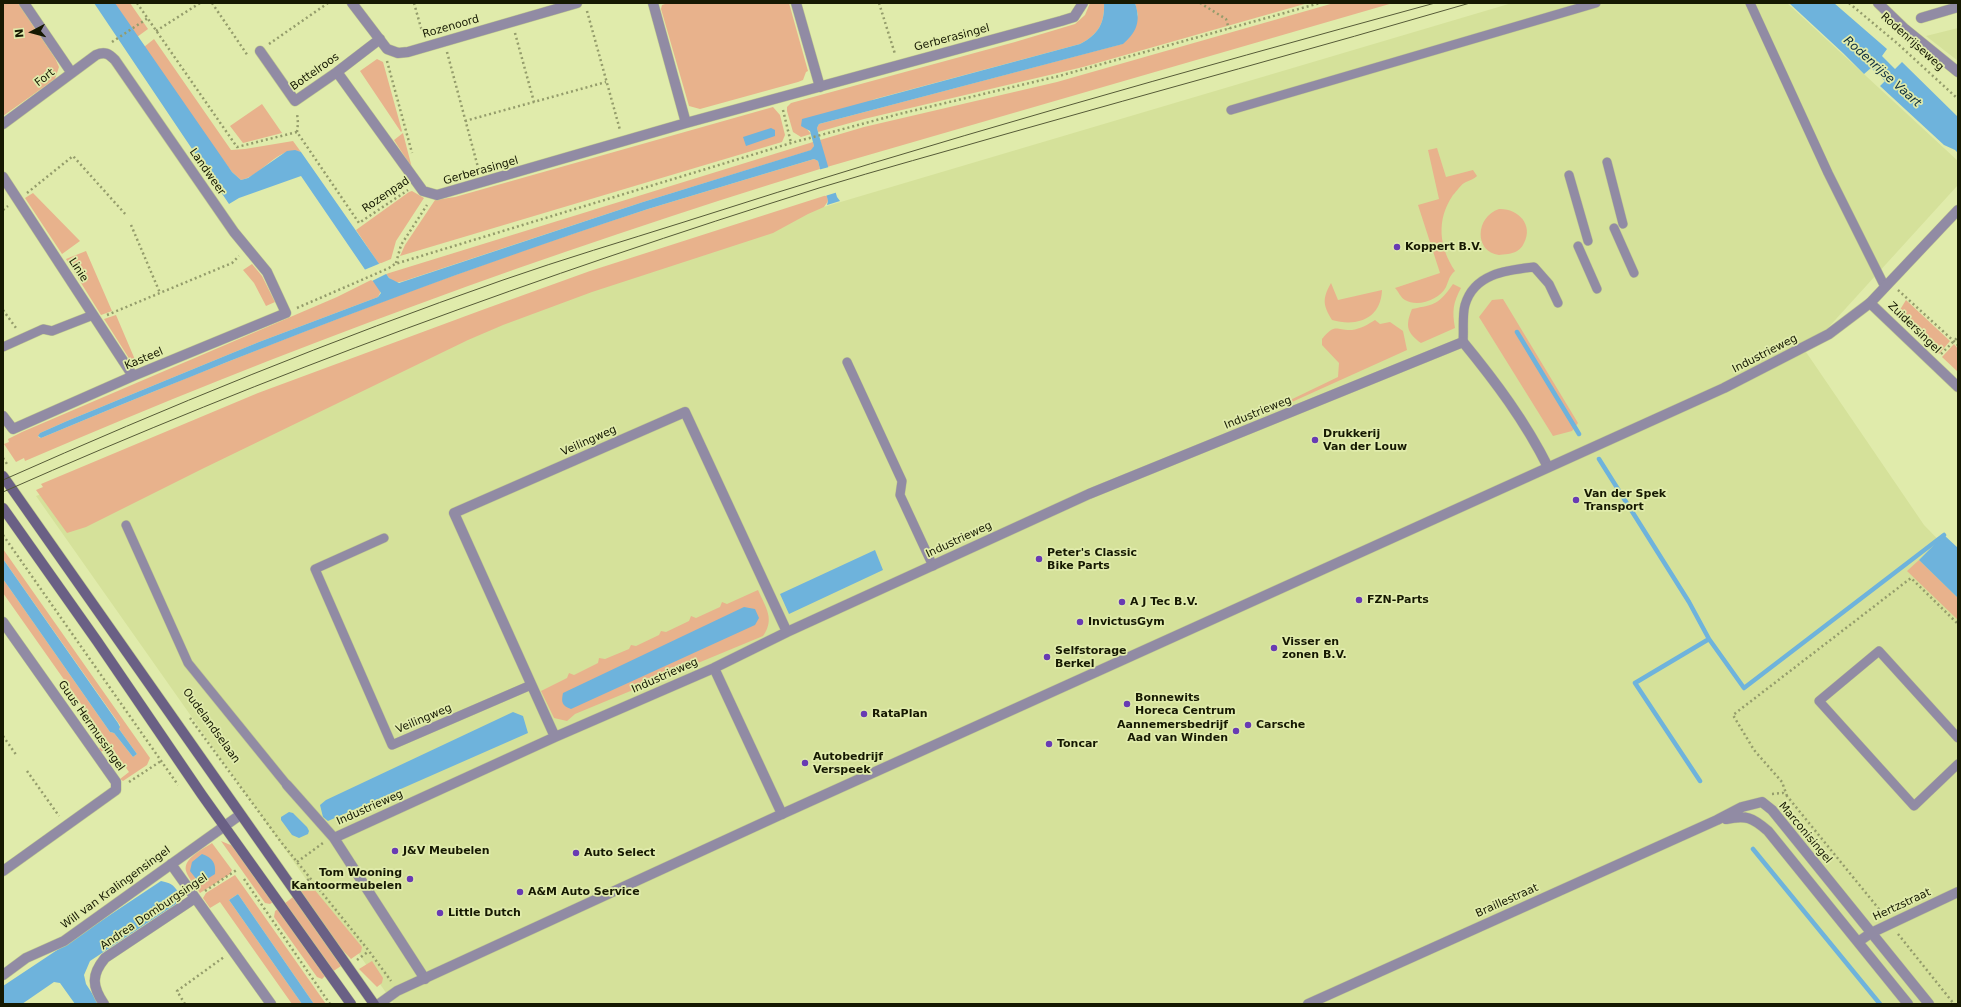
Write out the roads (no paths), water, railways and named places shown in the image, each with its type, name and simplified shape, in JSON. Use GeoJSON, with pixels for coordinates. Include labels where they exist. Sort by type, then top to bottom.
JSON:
{"type":"FeatureCollection","features":[{"type":"Feature","properties":{"kind":"main road"},"geometry":{"type":"LineString","coordinates":[[3,476],[374,1004]]}},
{"type":"Feature","properties":{"kind":"main road"},"geometry":{"type":"LineString","coordinates":[[3,508],[97,641],[224,826],[351,1004]]}},
{"type":"Feature","properties":{"kind":"street"},"geometry":{"type":"LineString","coordinates":[[24,3],[72,72]]}},
{"type":"Feature","properties":{"kind":"street"},"geometry":{"type":"LineString","coordinates":[[352,3],[380,39]]}},
{"type":"Feature","properties":{"kind":"street","name":"Rozenoord"},"geometry":{"type":"LineString","coordinates":[[380,39],[387,49],[398,53],[512,23],[577,3]]}},
{"type":"Feature","properties":{"kind":"street"},"geometry":{"type":"LineString","coordinates":[[653,3],[686,123]]}},
{"type":"Feature","properties":{"kind":"street"},"geometry":{"type":"LineString","coordinates":[[796,3],[820,87]]}},
{"type":"Feature","properties":{"kind":"street","name":"Gerberasingel"},"geometry":{"type":"LineString","coordinates":[[337,72],[422,190],[434,195],[482,183],[686,123],[1061,21],[1074,16],[1083,3]]}},
{"type":"Feature","properties":{"kind":"street","name":"Rodenrijseweg"},"geometry":{"type":"LineString","coordinates":[[1878,3],[1911,34],[1958,72]]}},
{"type":"Feature","properties":{"kind":"street"},"geometry":{"type":"LineString","coordinates":[[1921,18],[1958,8]]}},
{"type":"Feature","properties":{"kind":"street","name":"Bottelroos"},"geometry":{"type":"LineString","coordinates":[[260,51],[295,101],[337,72],[380,39]]}},
{"type":"Feature","properties":{"kind":"street","name":"Fort"},"geometry":{"type":"LineString","coordinates":[[3,124],[72,72],[102,52]]}},
{"type":"Feature","properties":{"kind":"street","name":"Landweer"},"geometry":{"type":"LineString","coordinates":[[102,52],[109,54],[115,60],[234,232],[268,272],[286,313]]}},
{"type":"Feature","properties":{"kind":"street","name":"Linie"},"geometry":{"type":"LineString","coordinates":[[3,177],[133,376]]}},
{"type":"Feature","properties":{"kind":"street","name":"Industrieweg"},"geometry":{"type":"LineString","coordinates":[[379,1004],[397,991],[782,814],[1164,643],[1724,388],[1829,334],[1891,286],[1958,210]]}},
{"type":"Feature","properties":{"kind":"street","name":"Zuidersingel"},"geometry":{"type":"LineString","coordinates":[[1870,302],[1958,387]]}},
{"type":"Feature","properties":{"kind":"street","name":"Kasteel"},"geometry":{"type":"LineString","coordinates":[[3,416],[13,429],[133,376],[286,313]]}},
{"type":"Feature","properties":{"kind":"street"},"geometry":{"type":"LineString","coordinates":[[1463,342],[1497,383],[1548,467]]}},
{"type":"Feature","properties":{"kind":"street","name":"Industrieweg"},"geometry":{"type":"LineString","coordinates":[[425,978],[334,838],[556,737],[714,668],[787,632],[1089,494],[1463,342]]}},
{"type":"Feature","properties":{"kind":"street","name":"Veilingweg"},"geometry":{"type":"LineString","coordinates":[[556,737],[531,685],[454,513],[685,412],[787,632]]}},
{"type":"Feature","properties":{"kind":"street","name":"Guus Hermussingel"},"geometry":{"type":"LineString","coordinates":[[3,622],[116,782],[118,787],[116,790],[66,826],[4,868]]}},
{"type":"Feature","properties":{"kind":"street"},"geometry":{"type":"LineString","coordinates":[[714,668],[782,814]]}},
{"type":"Feature","properties":{"kind":"street"},"geometry":{"type":"LineString","coordinates":[[287,785],[334,838]]}},
{"type":"Feature","properties":{"kind":"street","name":"Marconisingel"},"geometry":{"type":"LineString","coordinates":[[1717,820],[1742,807],[1762,802],[1772,810],[1929,1004]]}},
{"type":"Feature","properties":{"kind":"street","name":"Will van Kralingensingel"},"geometry":{"type":"LineString","coordinates":[[3,975],[26,958],[64,941],[240,814]]}},
{"type":"Feature","properties":{"kind":"street"},"geometry":{"type":"LineString","coordinates":[[1717,820],[1747,817],[1758,822],[1782,848],[1908,1004]]}},
{"type":"Feature","properties":{"kind":"street","name":"Braillestraat"},"geometry":{"type":"LineString","coordinates":[[1308,1004],[1717,820]]}},
{"type":"Feature","properties":{"kind":"street"},"geometry":{"type":"LineString","coordinates":[[171,864],[270,1004]]}},
{"type":"Feature","properties":{"kind":"street","name":"Hertzstraat"},"geometry":{"type":"LineString","coordinates":[[1858,942],[1890,923],[1958,892]]}},
{"type":"Feature","properties":{"kind":"street","name":"Andrea Domburgsingel"},"geometry":{"type":"LineString","coordinates":[[104,1004],[99,996],[95,982],[96,968],[105,958],[195,898]]}},
{"type":"Feature","properties":{"kind":"lane"},"geometry":{"type":"LineString","coordinates":[[1231,110],[1596,3]]}},
{"type":"Feature","properties":{"kind":"lane"},"geometry":{"type":"LineString","coordinates":[[1750,3],[1828,173],[1883,283],[1891,286]]}},
{"type":"Feature","properties":{"kind":"lane"},"geometry":{"type":"LineString","coordinates":[[1607,162],[1623,224]]}},
{"type":"Feature","properties":{"kind":"lane"},"geometry":{"type":"LineString","coordinates":[[1569,174],[1588,241]]}},
{"type":"Feature","properties":{"kind":"lane"},"geometry":{"type":"LineString","coordinates":[[1614,228],[1634,273]]}},
{"type":"Feature","properties":{"kind":"lane"},"geometry":{"type":"LineString","coordinates":[[1578,246],[1597,289]]}},
{"type":"Feature","properties":{"kind":"lane"},"geometry":{"type":"LineString","coordinates":[[1463,342],[1465,305],[1472,291],[1482,281],[1503,271],[1534,268],[1549,284],[1558,303]]}},
{"type":"Feature","properties":{"kind":"lane"},"geometry":{"type":"LineString","coordinates":[[3,347],[43,330],[52,331],[94,317]]}},
{"type":"Feature","properties":{"kind":"lane"},"geometry":{"type":"LineString","coordinates":[[847,362],[902,481],[900,495],[932,566]]}},
{"type":"Feature","properties":{"kind":"lane"},"geometry":{"type":"LineString","coordinates":[[126,525],[188,663],[287,785]]}},
{"type":"Feature","properties":{"kind":"lane","name":"Veilingweg"},"geometry":{"type":"LineString","coordinates":[[384,538],[315,569],[392,745],[531,685]]}},
{"type":"Feature","properties":{"kind":"lane"},"geometry":{"type":"LineString","coordinates":[[1958,738],[1879,650],[1819,701],[1914,806],[1958,764]]}},
{"type":"Feature","properties":{"kind":"water"},"geometry":{"type":"Polygon","coordinates":[[[94,3],[115,3],[232,172],[241,180],[248,178],[287,151],[295,150],[301,152],[389,278],[399,283],[643,202],[811,150],[814,146],[810,131],[801,126],[802,119],[1080,44],[1091,37],[1099,28],[1103,17],[1104,3],[1135,3],[1138,21],[1132,35],[1123,44],[819,124],[817,128],[818,132],[837,197],[840,201],[827,205],[828,201],[818,161],[814,159],[648,209],[494,261],[266,347],[41,438],[38,436],[40,433],[67,421],[259,342],[378,297],[381,293],[301,176],[239,198],[229,204],[94,3]]]}},
{"type":"Feature","properties":{"kind":"water","name":"Rodenrijse Vaart"},"geometry":{"type":"Polygon","coordinates":[[[1789,3],[1834,3],[1887,49],[1882,56],[1895,69],[1902,62],[1958,117],[1958,153],[1944,145],[1880,86],[1885,81],[1871,68],[1864,74],[1789,3]]]}},
{"type":"Feature","properties":{"kind":"water"},"geometry":{"type":"Polygon","coordinates":[[[771,128],[775,130],[775,136],[746,146],[743,137],[771,128]]]}},
{"type":"Feature","properties":{"kind":"water"},"geometry":{"type":"Polygon","coordinates":[[[1944,535],[1958,548],[1958,598],[1919,560],[1944,535]]]}},
{"type":"Feature","properties":{"kind":"water"},"geometry":{"type":"Polygon","coordinates":[[[875,550],[883,570],[789,614],[780,594],[875,550]]]}},
{"type":"Feature","properties":{"kind":"water"},"geometry":{"type":"Polygon","coordinates":[[[3,559],[118,723],[120,727],[119,729],[137,754],[133,757],[114,733],[110,732],[3,579],[3,559]]]}},
{"type":"Feature","properties":{"kind":"water"},"geometry":{"type":"Polygon","coordinates":[[[744,607],[755,609],[759,618],[755,625],[571,709],[563,703],[563,693],[744,607]]]}},
{"type":"Feature","properties":{"kind":"water"},"geometry":{"type":"Polygon","coordinates":[[[513,712],[523,716],[528,733],[328,821],[323,817],[320,805],[326,800],[513,712]]]}},
{"type":"Feature","properties":{"kind":"water"},"geometry":{"type":"Polygon","coordinates":[[[289,812],[293,813],[307,827],[309,831],[308,834],[299,838],[292,835],[281,820],[281,817],[289,812]]]}},
{"type":"Feature","properties":{"kind":"water"},"geometry":{"type":"Polygon","coordinates":[[[202,854],[209,857],[213,861],[215,867],[215,874],[204,881],[197,880],[190,871],[192,862],[202,854]]]}},
{"type":"Feature","properties":{"kind":"water"},"geometry":{"type":"Polygon","coordinates":[[[161,881],[171,884],[178,892],[176,904],[90,961],[84,975],[86,984],[99,1004],[75,1004],[60,983],[54,982],[22,1004],[3,1004],[3,986],[161,881]]]}},
{"type":"Feature","properties":{"kind":"water"},"geometry":{"type":"Polygon","coordinates":[[[238,894],[314,1004],[302,1004],[229,900],[238,894]]]}},
{"type":"Feature","properties":{"kind":"waterway"},"geometry":{"type":"LineString","coordinates":[[1517,332],[1579,434]]}},
{"type":"Feature","properties":{"kind":"waterway"},"geometry":{"type":"LineString","coordinates":[[1599,459],[1689,602],[1709,639],[1744,688],[1944,535]]}},
{"type":"Feature","properties":{"kind":"waterway"},"geometry":{"type":"LineString","coordinates":[[1700,781],[1635,683],[1709,639]]}},
{"type":"Feature","properties":{"kind":"waterway"},"geometry":{"type":"LineString","coordinates":[[1753,849],[1880,1004]]}},
{"type":"Feature","properties":{"kind":"tram line"},"geometry":{"type":"LineString","coordinates":[[3,480],[189,400],[314,350],[440,303],[571,257],[777,192],[964,136],[1435,3]]}},
{"type":"Feature","properties":{"kind":"tram line"},"geometry":{"type":"LineString","coordinates":[[3,492],[204,407],[407,328],[509,291],[715,221],[866,174],[1470,3]]}},
{"type":"Feature","properties":{"kind":"place","name":"Koppert B.V."},"geometry":{"type":"Point","coordinates":[1397,247]}},
{"type":"Feature","properties":{"kind":"place","name":"Drukkerij Van der Louw"},"geometry":{"type":"Point","coordinates":[1315,440]}},
{"type":"Feature","properties":{"kind":"place","name":"Van der Spek Transport"},"geometry":{"type":"Point","coordinates":[1576,500]}},
{"type":"Feature","properties":{"kind":"place","name":"Peter's Classic Bike Parts"},"geometry":{"type":"Point","coordinates":[1039,559]}},
{"type":"Feature","properties":{"kind":"place","name":"FZN-Parts"},"geometry":{"type":"Point","coordinates":[1359,600]}},
{"type":"Feature","properties":{"kind":"place","name":"A J Tec B.V."},"geometry":{"type":"Point","coordinates":[1122,602]}},
{"type":"Feature","properties":{"kind":"place","name":"InvictusGym"},"geometry":{"type":"Point","coordinates":[1080,622]}},
{"type":"Feature","properties":{"kind":"place","name":"Visser en zonen B.V."},"geometry":{"type":"Point","coordinates":[1274,648]}},
{"type":"Feature","properties":{"kind":"place","name":"Selfstorage Berkel"},"geometry":{"type":"Point","coordinates":[1047,657]}},
{"type":"Feature","properties":{"kind":"place","name":"Bonnewits Horeca Centrum"},"geometry":{"type":"Point","coordinates":[1127,704]}},
{"type":"Feature","properties":{"kind":"place","name":"RataPlan"},"geometry":{"type":"Point","coordinates":[864,714]}},
{"type":"Feature","properties":{"kind":"place","name":"Carsche"},"geometry":{"type":"Point","coordinates":[1248,725]}},
{"type":"Feature","properties":{"kind":"place","name":"Aannemersbedrijf Aad van Winden"},"geometry":{"type":"Point","coordinates":[1236,731]}},
{"type":"Feature","properties":{"kind":"place","name":"Toncar"},"geometry":{"type":"Point","coordinates":[1049,744]}},
{"type":"Feature","properties":{"kind":"place","name":"Autobedrijf Verspeek"},"geometry":{"type":"Point","coordinates":[805,763]}},
{"type":"Feature","properties":{"kind":"place","name":"J&V Meubelen"},"geometry":{"type":"Point","coordinates":[395,851]}},
{"type":"Feature","properties":{"kind":"place","name":"Auto Select"},"geometry":{"type":"Point","coordinates":[576,853]}},
{"type":"Feature","properties":{"kind":"place","name":"Tom Wooning Kantoormeubelen"},"geometry":{"type":"Point","coordinates":[410,879]}},
{"type":"Feature","properties":{"kind":"place","name":"A&M Auto Service"},"geometry":{"type":"Point","coordinates":[520,892]}},
{"type":"Feature","properties":{"kind":"place","name":"Little Dutch"},"geometry":{"type":"Point","coordinates":[440,913]}}]}
